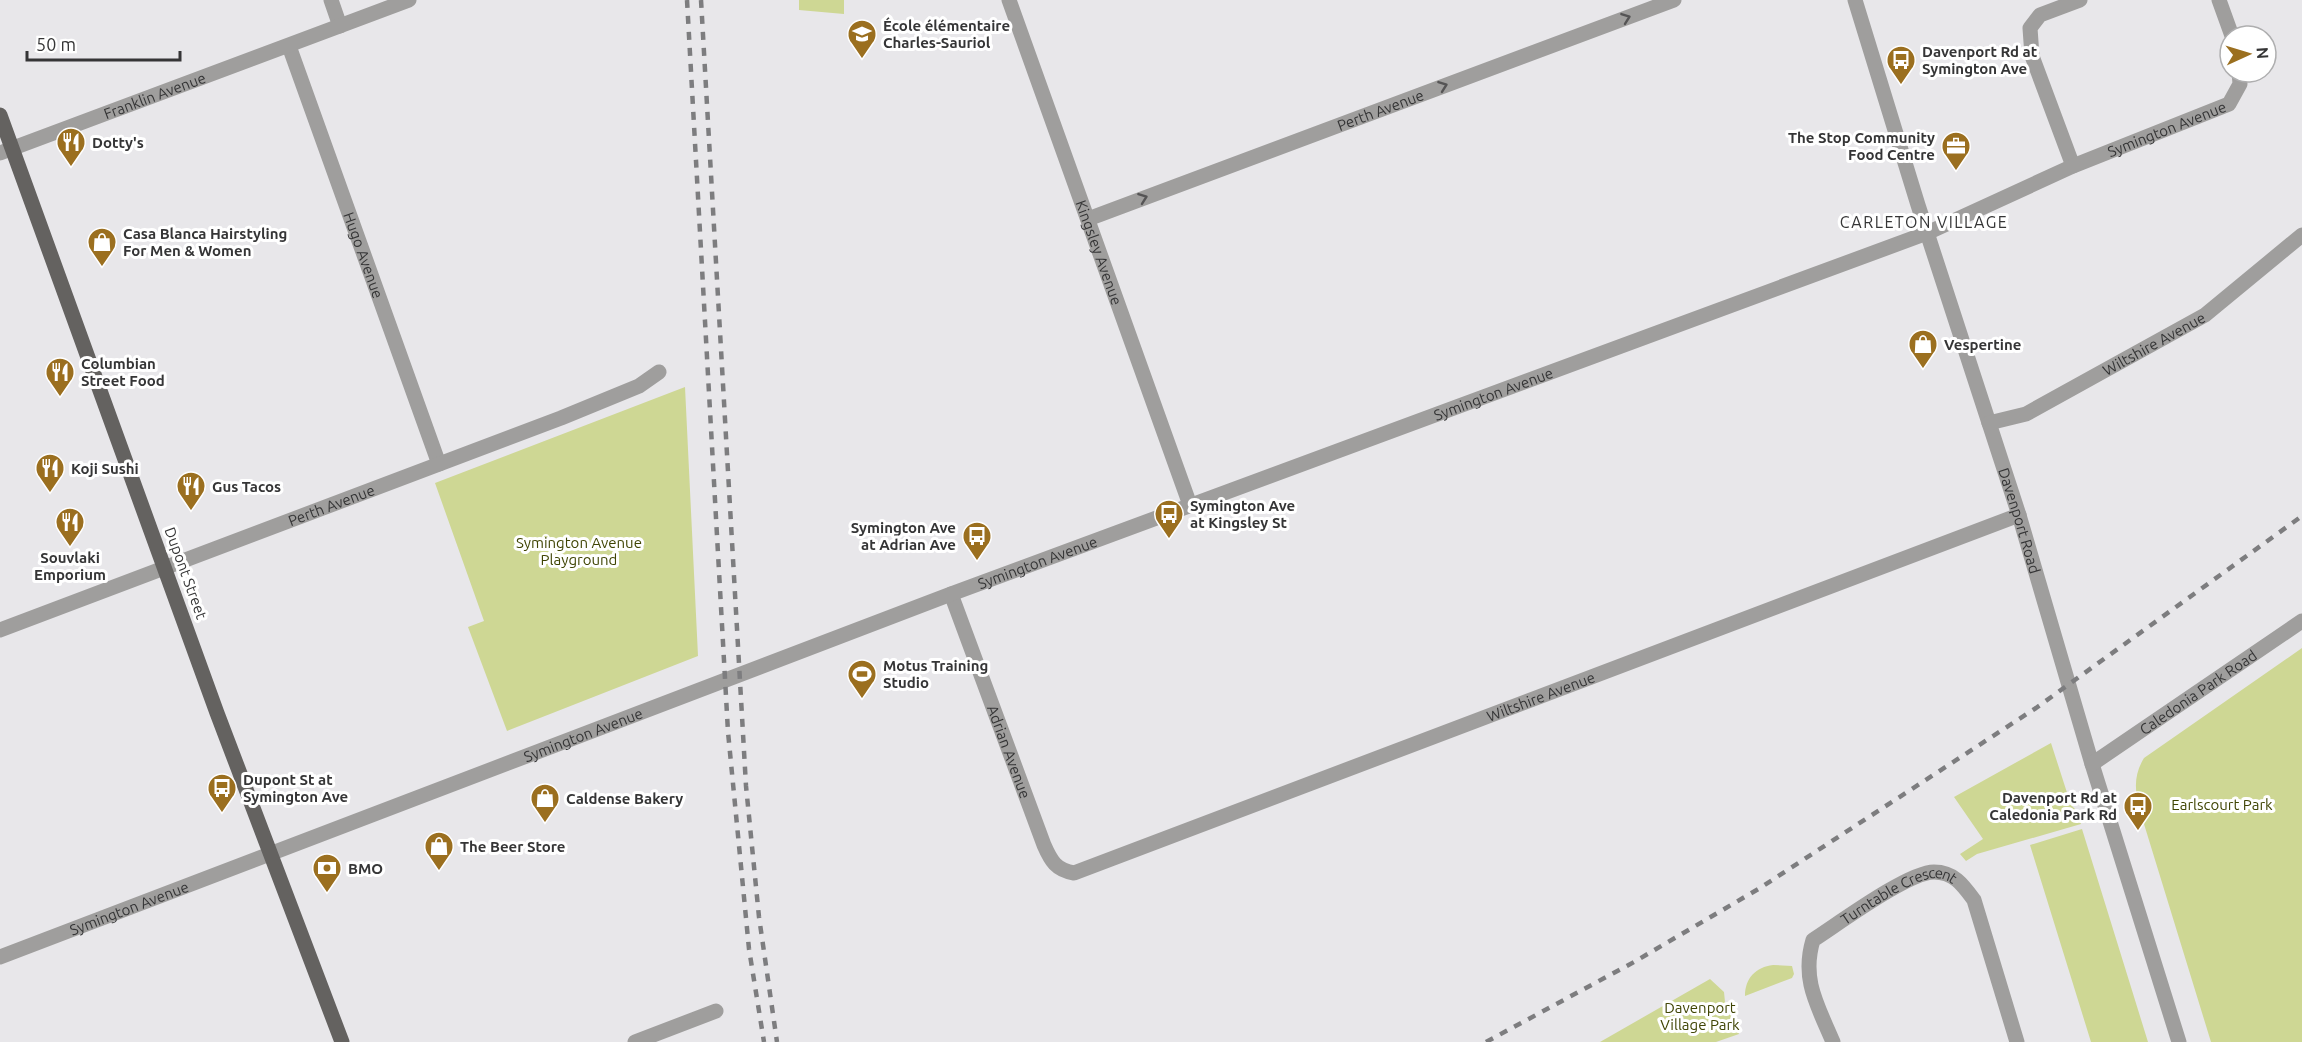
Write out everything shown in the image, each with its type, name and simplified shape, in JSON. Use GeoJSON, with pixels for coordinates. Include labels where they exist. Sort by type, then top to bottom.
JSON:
{"type":"FeatureCollection","features":[{"type":"Feature","properties":{"kind":"main road","name":"Dupont Street"},"geometry":{"type":"LineString","coordinates":[[0,115],[6,150],[342,1042]]}},
{"type":"Feature","properties":{"kind":"street"},"geometry":{"type":"LineString","coordinates":[[331,0],[340,26]]}},
{"type":"Feature","properties":{"kind":"street","name":"Franklin Avenue"},"geometry":{"type":"LineString","coordinates":[[6,150],[409,0]]}},
{"type":"Feature","properties":{"kind":"street","name":"Kingsley Avenue"},"geometry":{"type":"LineString","coordinates":[[1009,0],[1190,505]]}},
{"type":"Feature","properties":{"kind":"street","name":"Perth Avenue"},"geometry":{"type":"LineString","coordinates":[[1088,219],[1674,0]]}},
{"type":"Feature","properties":{"kind":"street","name":"Davenport Road"},"geometry":{"type":"LineString","coordinates":[[1855,0],[1927,233],[2019,515],[2092,764],[2179,1042]]}},
{"type":"Feature","properties":{"kind":"street"},"geometry":{"type":"LineString","coordinates":[[2073,166],[2032,56],[2030,28],[2040,15],[2080,0]]}},
{"type":"Feature","properties":{"kind":"street"},"geometry":{"type":"LineString","coordinates":[[2219,0],[2228,24]]}},
{"type":"Feature","properties":{"kind":"street","name":"Hugo Avenue"},"geometry":{"type":"LineString","coordinates":[[289,46],[439,464]]}},
{"type":"Feature","properties":{"kind":"street","name":"Symington Avenue"},"geometry":{"type":"LineString","coordinates":[[0,957],[951,594],[1927,233],[2073,166],[2229,104],[2240,84]]}},
{"type":"Feature","properties":{"kind":"street","name":"Wiltshire Avenue"},"geometry":{"type":"LineString","coordinates":[[1989,423],[2026,414],[2205,315],[2302,235]]}},
{"type":"Feature","properties":{"kind":"street","name":"Perth Avenue"},"geometry":{"type":"LineString","coordinates":[[0,630],[165,569],[639,386],[659,372]]}},
{"type":"Feature","properties":{"kind":"street","name":"Wiltshire Avenue"},"geometry":{"type":"LineString","coordinates":[[1062,871],[1074,873],[1086,870],[2019,515]]}},
{"type":"Feature","properties":{"kind":"street","name":"Adrian Avenue"},"geometry":{"type":"LineString","coordinates":[[951,594],[1044,845],[1052,862],[1062,871]]}},
{"type":"Feature","properties":{"kind":"street","name":"Caledonia Park Road"},"geometry":{"type":"LineString","coordinates":[[2092,764],[2302,621]]}},
{"type":"Feature","properties":{"kind":"street","name":"Turntable Crescent"},"geometry":{"type":"LineString","coordinates":[[1833,1042],[1808,982],[1808,958],[1814,940],[1913,877],[1933,872],[1959,880],[1974,900],[2017,1042]]}},
{"type":"Feature","properties":{"kind":"street"},"geometry":{"type":"LineString","coordinates":[[635,1042],[716,1011]]}},
{"type":"Feature","properties":{"kind":"green space"},"geometry":{"type":"Polygon","coordinates":[[[799,0],[844,0],[844,14],[799,10],[799,0]]]}},
{"type":"Feature","properties":{"kind":"green space","name":"Symington Avenue Playground"},"geometry":{"type":"Polygon","coordinates":[[[685,387],[698,656],[507,731],[468,627],[484,621],[435,483],[685,387]]]}},
{"type":"Feature","properties":{"kind":"green space","name":"Earlscourt Park"},"geometry":{"type":"Polygon","coordinates":[[[2302,648],[2302,1042],[2211,1042],[2141,815],[2136,790],[2137,774],[2144,758],[2302,648]]]}},
{"type":"Feature","properties":{"kind":"green space"},"geometry":{"type":"Polygon","coordinates":[[[2051,743],[2071,805],[2076,810],[2081,824],[1977,854],[1966,861],[1960,854],[1983,839],[1954,797],[2051,743]]]}},
{"type":"Feature","properties":{"kind":"green space"},"geometry":{"type":"Polygon","coordinates":[[[2082,829],[2148,1042],[2091,1042],[2030,845],[2082,829]]]}},
{"type":"Feature","properties":{"kind":"green space"},"geometry":{"type":"Polygon","coordinates":[[[1773,965],[1792,966],[1794,974],[1792,978],[1745,996],[1747,984],[1753,974],[1761,968],[1773,965]]]}},
{"type":"Feature","properties":{"kind":"green space","name":"Davenport Village Park"},"geometry":{"type":"Polygon","coordinates":[[[1710,979],[1724,992],[1725,1002],[1739,1034],[1716,1042],[1600,1042],[1710,979]]]}},
{"type":"Feature","properties":{"kind":"railway"},"geometry":{"type":"LineString","coordinates":[[687,0],[728,732],[749,949],[764,1042]]}},
{"type":"Feature","properties":{"kind":"railway"},"geometry":{"type":"LineString","coordinates":[[701,0],[746,786],[759,917],[777,1042]]}},
{"type":"Feature","properties":{"kind":"railway"},"geometry":{"type":"LineString","coordinates":[[1486,1042],[1634,962],[1760,888],[2036,708],[2302,516]]}},
{"type":"Feature","properties":{"kind":"place","name":"École élémentaire Charles-Sauriol"},"geometry":{"type":"Point","coordinates":[862,60]}},
{"type":"Feature","properties":{"kind":"place","name":"Davenport Rd at Symington Ave"},"geometry":{"type":"Point","coordinates":[1901,86]}},
{"type":"Feature","properties":{"kind":"place","name":"Dotty's"},"geometry":{"type":"Point","coordinates":[71,168]}},
{"type":"Feature","properties":{"kind":"place","name":"The Stop Community Food Centre"},"geometry":{"type":"Point","coordinates":[1956,172]}},
{"type":"Feature","properties":{"kind":"place","name":"Casa Blanca Hairstyling For Men & Women"},"geometry":{"type":"Point","coordinates":[102,268]}},
{"type":"Feature","properties":{"kind":"place","name":"Vespertine"},"geometry":{"type":"Point","coordinates":[1923,370]}},
{"type":"Feature","properties":{"kind":"place","name":"Columbian Street Food"},"geometry":{"type":"Point","coordinates":[60,398]}},
{"type":"Feature","properties":{"kind":"place","name":"Koji Sushi"},"geometry":{"type":"Point","coordinates":[50,494]}},
{"type":"Feature","properties":{"kind":"place","name":"Gus Tacos"},"geometry":{"type":"Point","coordinates":[191,512]}},
{"type":"Feature","properties":{"kind":"place","name":"Symington Ave at Kingsley St"},"geometry":{"type":"Point","coordinates":[1169,540]}},
{"type":"Feature","properties":{"kind":"place","name":"Souvlaki Emporium"},"geometry":{"type":"Point","coordinates":[70,548]}},
{"type":"Feature","properties":{"kind":"place","name":"Symington Ave at Adrian Ave"},"geometry":{"type":"Point","coordinates":[977,562]}},
{"type":"Feature","properties":{"kind":"place","name":"Motus Training Studio"},"geometry":{"type":"Point","coordinates":[862,700]}},
{"type":"Feature","properties":{"kind":"place","name":"Dupont St at Symington Ave"},"geometry":{"type":"Point","coordinates":[222,814]}},
{"type":"Feature","properties":{"kind":"place","name":"Caldense Bakery"},"geometry":{"type":"Point","coordinates":[545,824]}},
{"type":"Feature","properties":{"kind":"place","name":"Davenport Rd at Caledonia Park Rd"},"geometry":{"type":"Point","coordinates":[2138,832]}},
{"type":"Feature","properties":{"kind":"place","name":"The Beer Store"},"geometry":{"type":"Point","coordinates":[439,872]}},
{"type":"Feature","properties":{"kind":"place","name":"BMO"},"geometry":{"type":"Point","coordinates":[327,894]}},
{"type":"Feature","properties":{"kind":"district","name":"CARLETON VILLAGE"},"geometry":{"type":"Point","coordinates":[1924,222]}}]}
